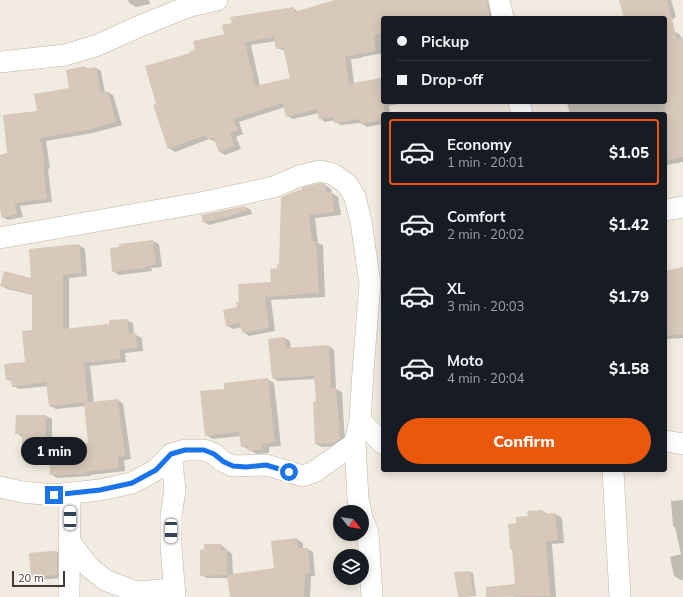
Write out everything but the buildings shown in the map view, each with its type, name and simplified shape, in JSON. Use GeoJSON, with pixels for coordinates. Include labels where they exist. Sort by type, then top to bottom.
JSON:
{"type":"FeatureCollection","features":[{"type":"Feature","properties":{"kind":"street"},"geometry":{"type":"LineString","coordinates":[[0,62],[65,55],[98,45],[190,6],[217,0]]}},
{"type":"Feature","properties":{"kind":"street"},"geometry":{"type":"LineString","coordinates":[[499,0],[503,16]]}},
{"type":"Feature","properties":{"kind":"street"},"geometry":{"type":"LineString","coordinates":[[0,238],[205,202],[274,187],[299,176],[320,171],[333,174],[347,184],[355,197],[376,282],[363,371],[360,420],[355,442],[359,505]]}},
{"type":"Feature","properties":{"kind":"street"},"geometry":{"type":"LineString","coordinates":[[667,210],[683,207]]}},
{"type":"Feature","properties":{"kind":"street"},"geometry":{"type":"LineString","coordinates":[[360,420],[381,442]]}},
{"type":"Feature","properties":{"kind":"street"},"geometry":{"type":"LineString","coordinates":[[667,441],[683,444]]}},
{"type":"Feature","properties":{"kind":"street"},"geometry":{"type":"LineString","coordinates":[[0,487],[22,492],[54,495],[100,490],[132,483],[156,470],[171,454],[185,450],[204,450],[214,454],[224,462],[233,466],[246,467],[266,465],[303,476],[314,472],[355,442]]}},
{"type":"Feature","properties":{"kind":"street"},"geometry":{"type":"LineString","coordinates":[[70,542],[88,566],[105,580],[136,592],[175,593],[171,516],[175,490],[171,454]]}},
{"type":"Feature","properties":{"kind":"street"},"geometry":{"type":"LineString","coordinates":[[612,472],[620,597]]}},
{"type":"Feature","properties":{"kind":"street"},"geometry":{"type":"LineString","coordinates":[[69,597],[70,493]]}},
{"type":"Feature","properties":{"kind":"street"},"geometry":{"type":"LineString","coordinates":[[368,541],[372,597]]}},
{"type":"Feature","properties":{"kind":"route"},"geometry":{"type":"LineString","coordinates":[[54,495],[100,490],[132,483],[156,470],[171,454],[185,450],[204,450],[214,454],[224,462],[233,466],[246,467],[266,465],[289,472]]}}]}
